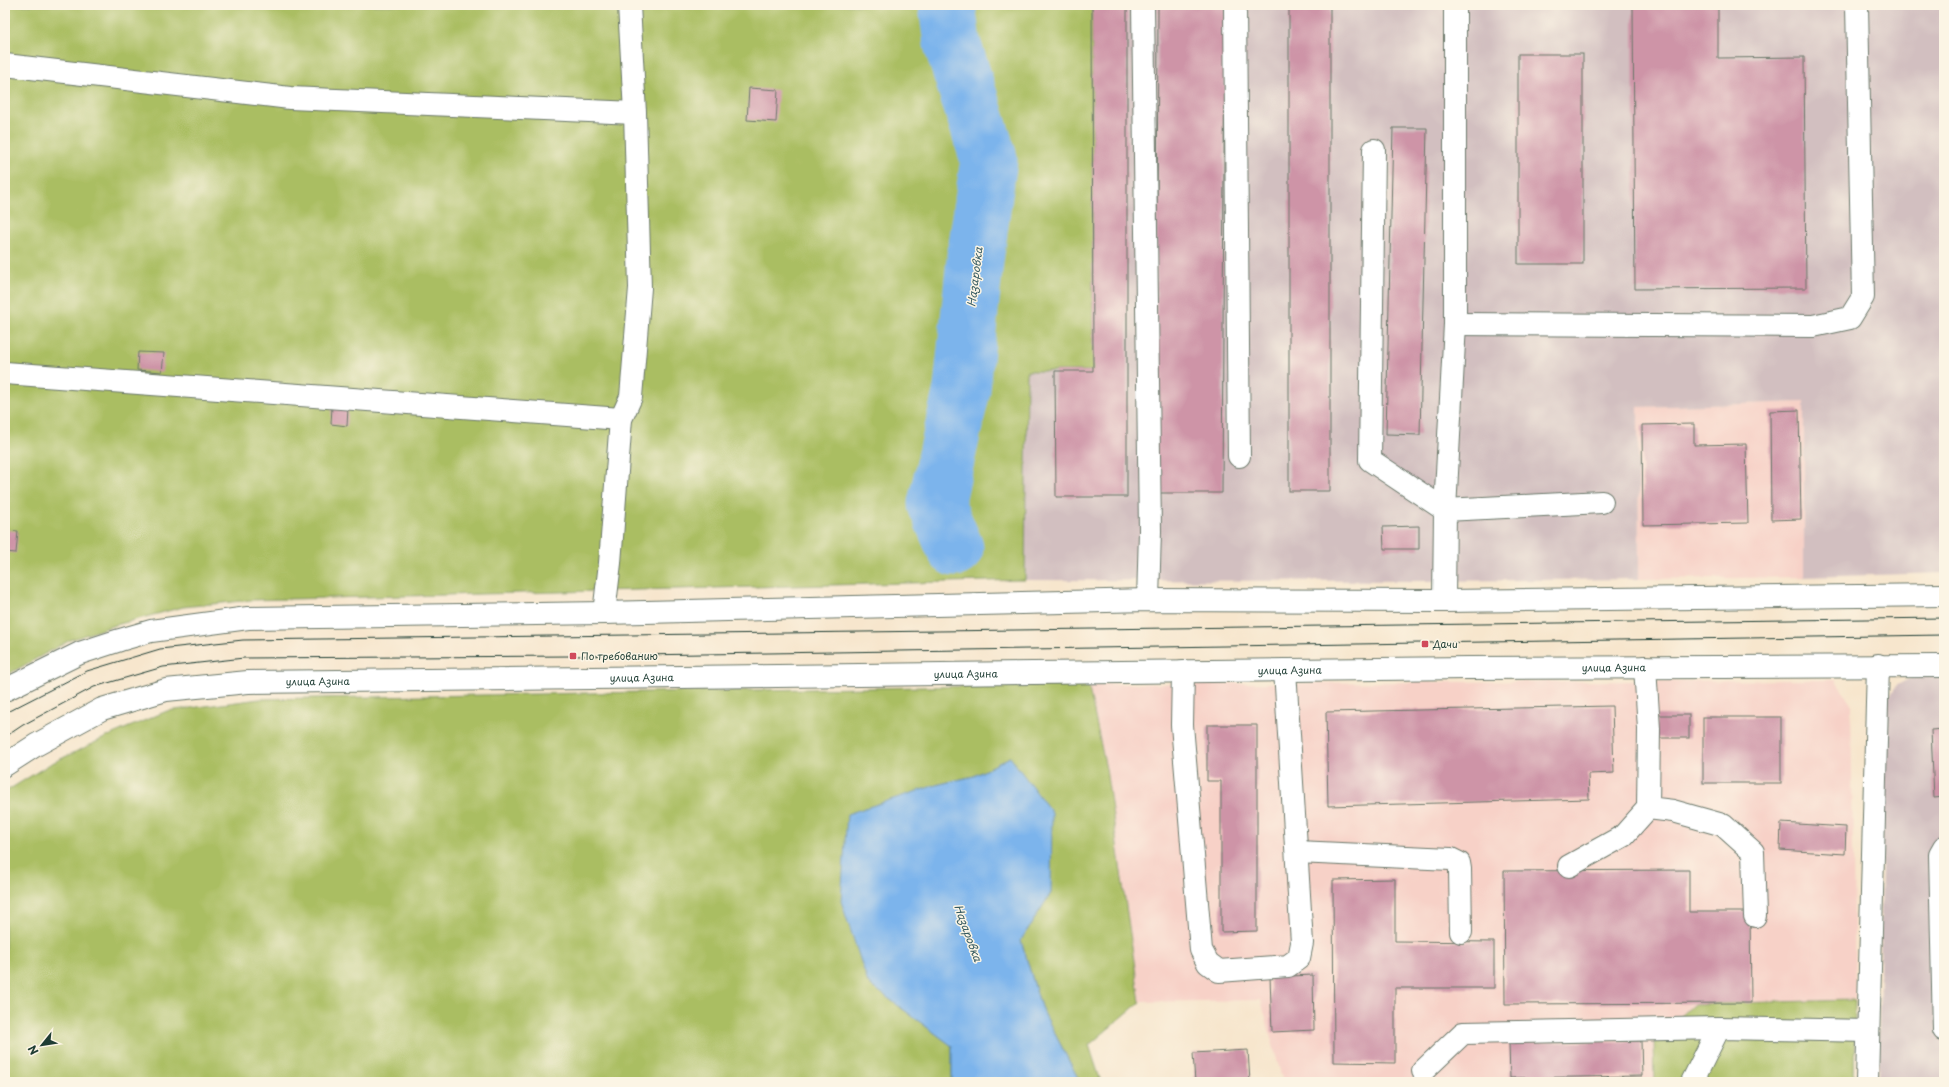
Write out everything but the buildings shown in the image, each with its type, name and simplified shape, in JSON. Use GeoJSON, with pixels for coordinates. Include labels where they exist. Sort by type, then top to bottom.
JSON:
{"type":"FeatureCollection","features":[{"type":"Feature","properties":{"kind":"street"},"geometry":{"type":"LineString","coordinates":[[604,613],[610,563],[621,419],[631,397],[640,288],[635,113],[629,5]]}},
{"type":"Feature","properties":{"kind":"street"},"geometry":{"type":"LineString","coordinates":[[1143,5],[1150,530],[1148,600]]}},
{"type":"Feature","properties":{"kind":"street"},"geometry":{"type":"LineString","coordinates":[[1235,5],[1239,456]]}},
{"type":"Feature","properties":{"kind":"street"},"geometry":{"type":"LineString","coordinates":[[1444,601],[1445,510],[1454,324],[1455,5]]}},
{"type":"Feature","properties":{"kind":"street"},"geometry":{"type":"LineString","coordinates":[[1454,324],[1813,326],[1850,318],[1863,297],[1856,5]]}},
{"type":"Feature","properties":{"kind":"street"},"geometry":{"type":"LineString","coordinates":[[5,65],[290,98],[635,113]]}},
{"type":"Feature","properties":{"kind":"street"},"geometry":{"type":"LineString","coordinates":[[1374,150],[1370,460],[1445,510],[1602,502]]}},
{"type":"Feature","properties":{"kind":"street"},"geometry":{"type":"LineString","coordinates":[[5,373],[621,419]]}},
{"type":"Feature","properties":{"kind":"street"},"geometry":{"type":"LineString","coordinates":[[5,690],[80,653],[151,631],[248,618],[604,613],[1148,600],[1444,601],[1944,595]]}},
{"type":"Feature","properties":{"kind":"street"},"geometry":{"type":"LineString","coordinates":[[1867,1082],[1878,665]]}},
{"type":"Feature","properties":{"kind":"street","name":"улица Азина"},"geometry":{"type":"LineString","coordinates":[[5,765],[36,745],[102,709],[166,690],[248,682],[1285,670],[1878,665],[1944,666]]}},
{"type":"Feature","properties":{"kind":"street"},"geometry":{"type":"LineString","coordinates":[[1569,866],[1623,836],[1648,808],[1649,729],[1645,667]]}},
{"type":"Feature","properties":{"kind":"street"},"geometry":{"type":"LineString","coordinates":[[1183,671],[1182,726],[1201,950],[1208,963],[1219,971],[1288,966],[1299,958],[1302,943],[1285,670]]}},
{"type":"Feature","properties":{"kind":"street"},"geometry":{"type":"LineString","coordinates":[[1648,808],[1673,811],[1723,825],[1753,852],[1754,916]]}},
{"type":"Feature","properties":{"kind":"street"},"geometry":{"type":"LineString","coordinates":[[1944,847],[1940,854],[1944,1030]]}},
{"type":"Feature","properties":{"kind":"street"},"geometry":{"type":"LineString","coordinates":[[1296,852],[1451,859],[1458,863],[1460,869],[1460,932]]}},
{"type":"Feature","properties":{"kind":"street"},"geometry":{"type":"LineString","coordinates":[[1423,1071],[1464,1033],[1719,1028],[1868,1031]]}},
{"type":"Feature","properties":{"kind":"street"},"geometry":{"type":"LineString","coordinates":[[1692,1082],[1719,1028]]}},
{"type":"Feature","properties":{"kind":"shaded area"},"geometry":{"type":"Polygon","coordinates":[[[1092,5],[1944,5],[1944,573],[1804,577],[1804,402],[1638,407],[1639,579],[1423,581],[1025,580],[1027,371],[1092,371],[1092,5]]]}},
{"type":"Feature","properties":{"kind":"shaded area"},"geometry":{"type":"Polygon","coordinates":[[[1804,402],[1804,577],[1639,579],[1638,407],[1804,402]]]}},
{"type":"Feature","properties":{"kind":"shaded area"},"geometry":{"type":"Polygon","coordinates":[[[1914,676],[1944,676],[1944,1082],[1878,1082],[1885,704],[1896,686],[1914,676]]]}},
{"type":"Feature","properties":{"kind":"shaded area"},"geometry":{"type":"Polygon","coordinates":[[[1835,680],[1851,703],[1855,1000],[1694,1004],[1654,1042],[1655,1082],[1283,1082],[1261,1000],[1140,1002],[1106,769],[1088,684],[1835,680]]]}},
{"type":"Feature","properties":{"kind":"green space"},"geometry":{"type":"Polygon","coordinates":[[[5,5],[1092,5],[1093,371],[1027,371],[1025,580],[251,600],[183,607],[112,626],[70,640],[5,676],[5,5]]]}},
{"type":"Feature","properties":{"kind":"green space"},"geometry":{"type":"Polygon","coordinates":[[[1088,684],[1106,769],[1140,1002],[1089,1045],[1101,1082],[1080,1082],[1041,1007],[1021,940],[1051,893],[1010,757],[974,776],[936,785],[868,983],[952,1046],[952,1082],[5,1082],[5,792],[50,764],[115,733],[167,711],[260,699],[1088,684]]]}},
{"type":"Feature","properties":{"kind":"green space"},"geometry":{"type":"Polygon","coordinates":[[[1855,1000],[1854,1082],[1655,1082],[1654,1042],[1694,1004],[1855,1000]]]}},
{"type":"Feature","properties":{"kind":"water"},"geometry":{"type":"Polygon","coordinates":[[[1010,757],[1052,813],[1051,893],[1021,940],[1041,1007],[1080,1082],[952,1082],[952,1046],[868,983],[841,901],[847,814],[936,785],[974,776],[1010,757]]]}},
{"type":"Feature","properties":{"kind":"waterway","name":"Назаровка"},"geometry":{"type":"LineString","coordinates":[[947,5],[952,43],[989,159],[975,260],[962,389],[936,504],[955,548]]}},
{"type":"Feature","properties":{"kind":"tram line"},"geometry":{"type":"LineString","coordinates":[[5,713],[87,671],[160,649],[243,640],[1944,618]]}},
{"type":"Feature","properties":{"kind":"tram line"},"geometry":{"type":"LineString","coordinates":[[5,737],[23,725],[94,687],[163,667],[244,658],[573,656],[1944,635]]}},
{"type":"Feature","properties":{"kind":"place","name":"Дачи"},"geometry":{"type":"Point","coordinates":[1425,644]}},
{"type":"Feature","properties":{"kind":"place","name":"По требованию"},"geometry":{"type":"Point","coordinates":[573,656]}}]}
